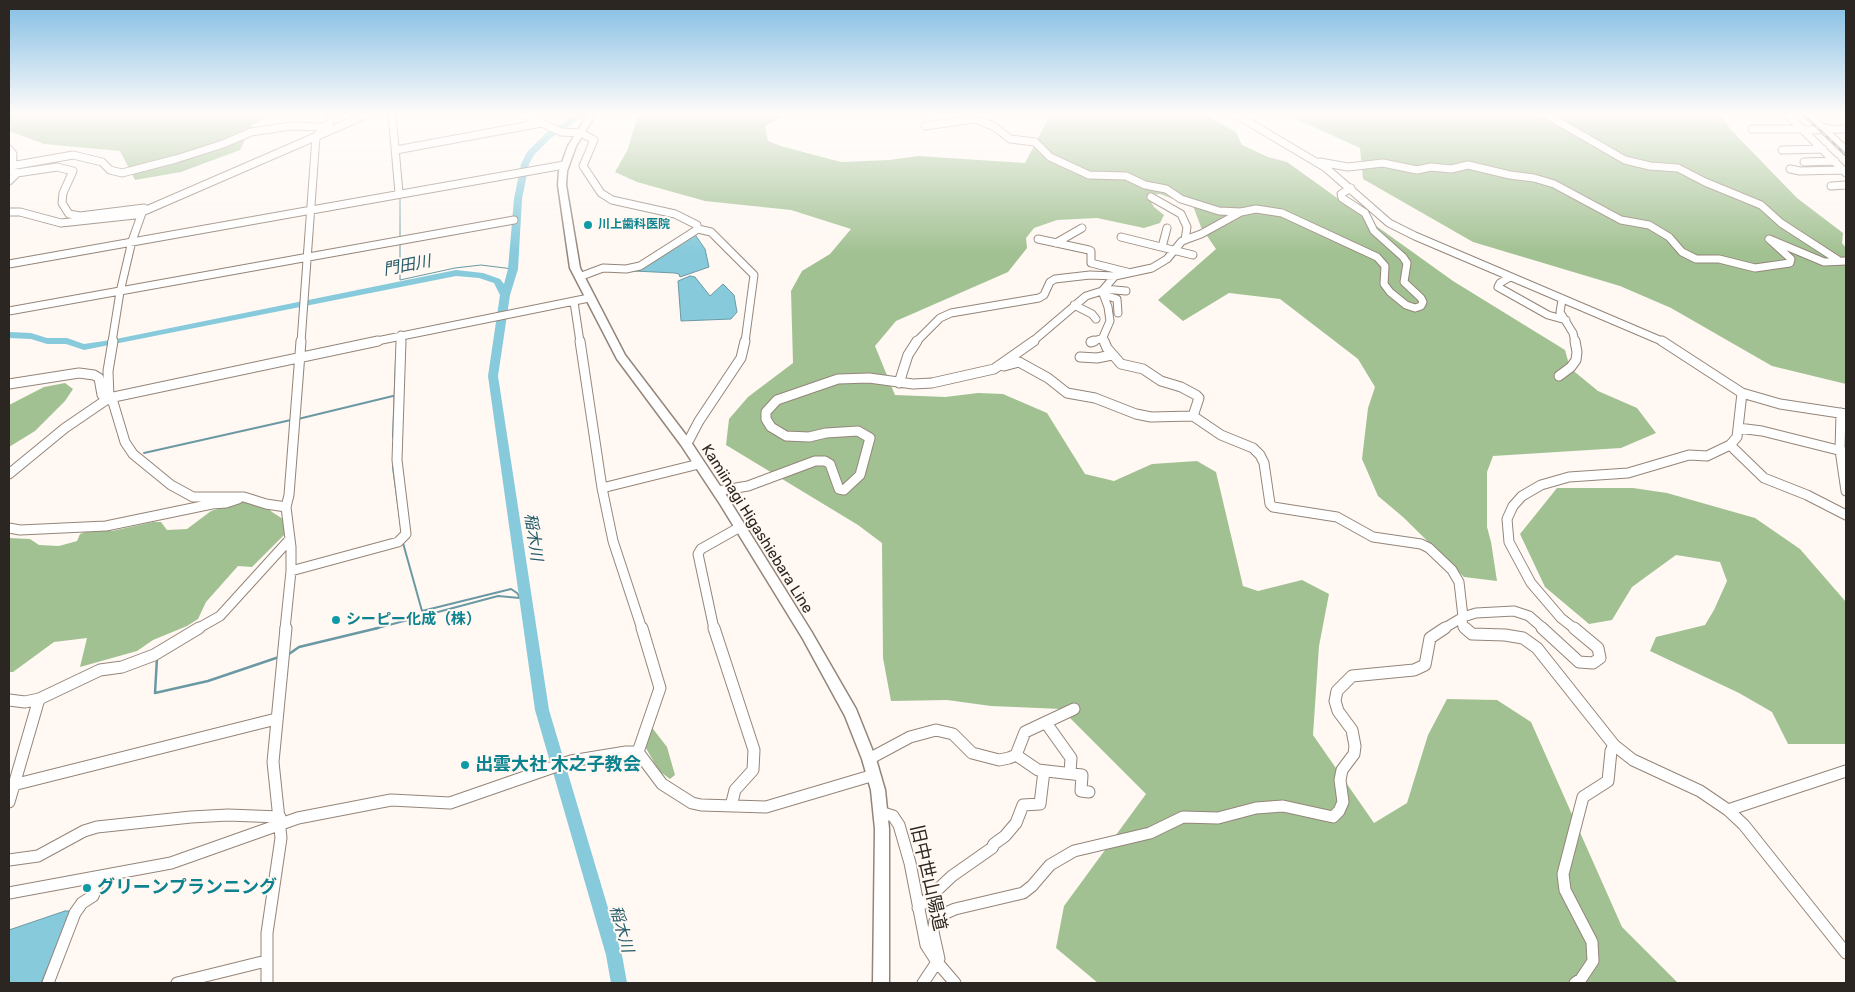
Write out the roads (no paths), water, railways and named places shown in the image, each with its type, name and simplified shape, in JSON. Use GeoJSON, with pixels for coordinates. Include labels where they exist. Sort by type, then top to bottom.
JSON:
{"type":"FeatureCollection","features":[{"type":"Feature","properties":{"kind":"main road","name":"Kamiinagi Higashiebara Line"},"geometry":{"type":"LineString","coordinates":[[566,160],[562,185],[572,256],[589,298],[621,357],[685,442],[718,491],[836,684],[870,759],[880,812],[881,983]]}},
{"type":"Feature","properties":{"kind":"street"},"geometry":{"type":"LineString","coordinates":[[12,160],[12,171],[16,173]]}},
{"type":"Feature","properties":{"kind":"street"},"geometry":{"type":"LineString","coordinates":[[11,166],[43,160]]}},
{"type":"Feature","properties":{"kind":"street"},"geometry":{"type":"LineString","coordinates":[[97,160],[102,162],[110,170],[122,173],[171,160]]}},
{"type":"Feature","properties":{"kind":"street"},"geometry":{"type":"LineString","coordinates":[[9,212],[20,212],[61,224],[142,213],[263,160]]}},
{"type":"Feature","properties":{"kind":"street"},"geometry":{"type":"LineString","coordinates":[[267,983],[266,961],[270,907],[281,838],[274,762],[276,719],[284,658],[291,571],[286,507],[289,495],[315,160]]}},
{"type":"Feature","properties":{"kind":"street"},"geometry":{"type":"LineString","coordinates":[[396,160],[398,193]]}},
{"type":"Feature","properties":{"kind":"street"},"geometry":{"type":"LineString","coordinates":[[584,160],[583,166],[601,193],[619,203],[675,214],[697,225],[698,229]]}},
{"type":"Feature","properties":{"kind":"street"},"geometry":{"type":"LineString","coordinates":[[1057,160],[1089,175],[1126,176],[1145,184],[1166,189],[1181,199],[1211,210],[1241,212],[1256,209],[1282,213],[1377,257],[1385,266],[1384,284],[1390,292],[1406,305],[1415,308],[1421,306],[1423,302],[1421,298],[1404,282],[1407,263],[1404,257],[1374,232],[1365,213],[1342,198],[1341,194],[1351,188]]}},
{"type":"Feature","properties":{"kind":"street"},"geometry":{"type":"LineString","coordinates":[[1626,160],[1650,166],[1678,168],[1705,182],[1761,205],[1781,223],[1842,260]]}},
{"type":"Feature","properties":{"kind":"street"},"geometry":{"type":"LineString","coordinates":[[1315,161],[1351,188],[1389,223],[1398,228],[1670,345],[1719,380],[1742,393],[1780,404],[1844,414],[1843,451],[1846,492]]}},
{"type":"Feature","properties":{"kind":"street"},"geometry":{"type":"LineString","coordinates":[[1315,161],[1348,167],[1383,163],[1417,170],[1468,165],[1510,175],[1525,176],[1554,184],[1621,220],[1649,225],[1669,237],[1682,252],[1696,259],[1720,260],[1755,268],[1790,263],[1791,259],[1768,240],[1769,238],[1822,261],[1842,260]]}},
{"type":"Feature","properties":{"kind":"street"},"geometry":{"type":"LineString","coordinates":[[1804,162],[1835,161],[1844,171]]}},
{"type":"Feature","properties":{"kind":"street"},"geometry":{"type":"LineString","coordinates":[[9,264],[398,193],[564,165]]}},
{"type":"Feature","properties":{"kind":"street"},"geometry":{"type":"LineString","coordinates":[[9,181],[16,173],[57,167],[73,171],[63,193],[62,203],[70,214],[76,216],[152,209]]}},
{"type":"Feature","properties":{"kind":"street"},"geometry":{"type":"LineString","coordinates":[[1790,169],[1800,171],[1844,171]]}},
{"type":"Feature","properties":{"kind":"street"},"geometry":{"type":"LineString","coordinates":[[1831,186],[1846,186]]}},
{"type":"Feature","properties":{"kind":"street"},"geometry":{"type":"LineString","coordinates":[[1151,196],[1181,214],[1187,227],[1185,240]]}},
{"type":"Feature","properties":{"kind":"street"},"geometry":{"type":"LineString","coordinates":[[1038,239],[1089,250],[1091,251],[1091,263],[1127,272],[1138,272],[1152,268],[1167,259],[1185,240],[1201,234],[1241,212]]}},
{"type":"Feature","properties":{"kind":"street"},"geometry":{"type":"LineString","coordinates":[[108,398],[108,372],[120,292],[132,241],[142,213]]}},
{"type":"Feature","properties":{"kind":"street"},"geometry":{"type":"LineString","coordinates":[[9,311],[514,220]]}},
{"type":"Feature","properties":{"kind":"street"},"geometry":{"type":"LineString","coordinates":[[1056,243],[1082,228]]}},
{"type":"Feature","properties":{"kind":"street"},"geometry":{"type":"LineString","coordinates":[[1162,247],[1167,228]]}},
{"type":"Feature","properties":{"kind":"street"},"geometry":{"type":"LineString","coordinates":[[579,277],[603,268],[626,269],[640,266],[698,229],[710,232],[743,262],[754,275],[741,358],[699,421],[689,440],[685,442]]}},
{"type":"Feature","properties":{"kind":"street"},"geometry":{"type":"LineString","coordinates":[[1121,237],[1193,255]]}},
{"type":"Feature","properties":{"kind":"street"},"geometry":{"type":"LineString","coordinates":[[899,383],[913,345],[940,318],[951,312],[1039,298],[1044,295],[1050,282],[1055,279],[1090,275],[1115,276],[1127,272]]}},
{"type":"Feature","properties":{"kind":"street"},"geometry":{"type":"LineString","coordinates":[[1103,292],[1115,276]]}},
{"type":"Feature","properties":{"kind":"street"},"geometry":{"type":"LineString","coordinates":[[1510,277],[1500,283],[1498,287],[1548,315],[1566,320]]}},
{"type":"Feature","properties":{"kind":"street"},"geometry":{"type":"LineString","coordinates":[[998,367],[1045,333],[1086,296],[1103,292],[1126,291]]}},
{"type":"Feature","properties":{"kind":"street"},"geometry":{"type":"LineString","coordinates":[[1103,292],[1118,299],[1118,313]]}},
{"type":"Feature","properties":{"kind":"street"},"geometry":{"type":"LineString","coordinates":[[1091,342],[1103,338],[1110,321],[1103,292]]}},
{"type":"Feature","properties":{"kind":"street"},"geometry":{"type":"LineString","coordinates":[[9,474],[65,428],[108,398],[499,315],[589,298]]}},
{"type":"Feature","properties":{"kind":"street"},"geometry":{"type":"LineString","coordinates":[[1558,376],[1571,368],[1578,352],[1573,333],[1559,308],[1562,300]]}},
{"type":"Feature","properties":{"kind":"street"},"geometry":{"type":"LineString","coordinates":[[574,302],[602,488],[613,541],[660,688],[638,752]]}},
{"type":"Feature","properties":{"kind":"street"},"geometry":{"type":"LineString","coordinates":[[1074,305],[1092,314],[1096,319]]}},
{"type":"Feature","properties":{"kind":"street"},"geometry":{"type":"LineString","coordinates":[[291,571],[398,542],[406,534],[397,460],[401,336]]}},
{"type":"Feature","properties":{"kind":"street"},"geometry":{"type":"LineString","coordinates":[[1103,338],[1112,355],[1121,364],[1143,370],[1161,381],[1181,387],[1196,395],[1199,398],[1193,416]]}},
{"type":"Feature","properties":{"kind":"street"},"geometry":{"type":"LineString","coordinates":[[1080,357],[1097,358],[1112,355]]}},
{"type":"Feature","properties":{"kind":"street"},"geometry":{"type":"LineString","coordinates":[[718,491],[748,486],[820,461],[830,464],[839,489],[844,490],[849,487],[860,475],[870,438],[865,434],[850,431],[826,433],[809,438],[786,436],[771,427],[766,419],[766,412],[777,400],[838,380],[869,378],[899,383],[932,382],[1019,362],[1048,378],[1063,392],[1095,398],[1136,414],[1151,417],[1193,416],[1221,435],[1253,448],[1264,462],[1270,504],[1274,507],[1337,517],[1373,537],[1422,544],[1429,548],[1452,570],[1459,582],[1463,627],[1472,634]]}},
{"type":"Feature","properties":{"kind":"street"},"geometry":{"type":"LineString","coordinates":[[9,384],[87,372],[99,378],[102,395],[113,402],[125,442],[129,448],[171,485],[193,497],[244,496],[278,507],[286,507]]}},
{"type":"Feature","properties":{"kind":"street"},"geometry":{"type":"LineString","coordinates":[[923,983],[940,953],[934,939],[934,927],[939,916],[955,909],[1023,893],[1032,886],[1050,865],[1074,850],[1150,834],[1183,817],[1218,818],[1256,808],[1283,806],[1324,816],[1333,816],[1340,811],[1343,802],[1340,780],[1342,770],[1354,754],[1355,746],[1352,730],[1338,711],[1335,701],[1337,691],[1352,676],[1392,674],[1425,666],[1430,638],[1462,618],[1476,613],[1514,611],[1529,616],[1579,662],[1593,663],[1600,658],[1598,648],[1561,618],[1531,583],[1510,542],[1507,518],[1522,496],[1541,485],[1569,477],[1628,473],[1689,455],[1707,456],[1730,445],[1737,437],[1742,393]]}},
{"type":"Feature","properties":{"kind":"street"},"geometry":{"type":"LineString","coordinates":[[1738,428],[1762,431],[1843,451]]}},
{"type":"Feature","properties":{"kind":"street"},"geometry":{"type":"LineString","coordinates":[[1730,445],[1764,478],[1807,495],[1846,515]]}},
{"type":"Feature","properties":{"kind":"street"},"geometry":{"type":"LineString","coordinates":[[602,488],[699,464]]}},
{"type":"Feature","properties":{"kind":"street"},"geometry":{"type":"LineString","coordinates":[[9,528],[20,530],[106,526],[212,504],[226,503],[240,497]]}},
{"type":"Feature","properties":{"kind":"street"},"geometry":{"type":"LineString","coordinates":[[731,806],[735,790],[753,770],[754,750],[714,629],[698,554],[701,549],[740,528]]}},
{"type":"Feature","properties":{"kind":"street"},"geometry":{"type":"LineString","coordinates":[[9,700],[24,702],[39,700],[100,670],[136,663],[209,623],[220,616],[290,539]]}},
{"type":"Feature","properties":{"kind":"street"},"geometry":{"type":"LineString","coordinates":[[1450,627],[1472,634],[1505,635],[1523,638],[1537,648],[1614,746],[1633,760],[1700,791],[1728,810],[1744,825],[1846,953]]}},
{"type":"Feature","properties":{"kind":"street"},"geometry":{"type":"LineString","coordinates":[[9,802],[11,785],[39,700]]}},
{"type":"Feature","properties":{"kind":"street"},"geometry":{"type":"LineString","coordinates":[[1016,755],[1025,732],[1074,709]]}},
{"type":"Feature","properties":{"kind":"street"},"geometry":{"type":"LineString","coordinates":[[11,785],[276,719]]}},
{"type":"Feature","properties":{"kind":"street"},"geometry":{"type":"LineString","coordinates":[[1046,722],[1071,758],[1070,773]]}},
{"type":"Feature","properties":{"kind":"street"},"geometry":{"type":"LineString","coordinates":[[870,759],[898,742],[936,730],[953,734],[966,749],[984,757],[999,760],[1016,755]]}},
{"type":"Feature","properties":{"kind":"street"},"geometry":{"type":"LineString","coordinates":[[1575,983],[1581,980],[1593,961],[1592,942],[1565,890],[1563,874],[1583,797],[1608,781],[1610,751],[1614,746]]}},
{"type":"Feature","properties":{"kind":"street"},"geometry":{"type":"LineString","coordinates":[[9,860],[38,856],[84,831],[97,827],[228,815],[280,820],[391,800],[450,803],[563,764],[626,752],[638,752]]}},
{"type":"Feature","properties":{"kind":"street"},"geometry":{"type":"LineString","coordinates":[[638,752],[649,770],[662,784],[681,797],[701,805],[766,807],[874,775]]}},
{"type":"Feature","properties":{"kind":"street"},"geometry":{"type":"LineString","coordinates":[[1016,755],[1038,770],[1082,775],[1081,791],[1089,792]]}},
{"type":"Feature","properties":{"kind":"street"},"geometry":{"type":"LineString","coordinates":[[1728,810],[1846,770]]}},
{"type":"Feature","properties":{"kind":"street"},"geometry":{"type":"LineString","coordinates":[[918,908],[952,876],[992,848],[994,844],[1005,836],[1016,823],[1023,805],[1040,804],[1044,771]]}},
{"type":"Feature","properties":{"kind":"street","name":"旧中世山陽道"},"geometry":{"type":"LineString","coordinates":[[880,812],[893,816],[899,825],[910,863],[926,945],[936,962],[955,983]]}},
{"type":"Feature","properties":{"kind":"street"},"geometry":{"type":"LineString","coordinates":[[9,893],[170,862],[226,845],[280,820]]}},
{"type":"Feature","properties":{"kind":"street"},"geometry":{"type":"LineString","coordinates":[[48,983],[75,913],[82,903],[93,896],[101,876]]}},
{"type":"Feature","properties":{"kind":"street"},"geometry":{"type":"LineString","coordinates":[[177,983],[266,961]]}},
{"type":"Feature","properties":{"kind":"water"},"geometry":{"type":"Polygon","coordinates":[[[694,233],[705,249],[709,267],[680,277],[679,274],[675,273],[634,271],[694,233]]]}},
{"type":"Feature","properties":{"kind":"water"},"geometry":{"type":"Polygon","coordinates":[[[690,276],[695,277],[710,296],[723,284],[734,295],[737,312],[731,319],[681,321],[678,281],[690,276]]]}},
{"type":"Feature","properties":{"kind":"water"},"geometry":{"type":"Polygon","coordinates":[[[69,911],[69,917],[41,983],[9,983],[9,930],[69,911]]]}},
{"type":"Feature","properties":{"kind":"waterway","name":"稲木川"},"geometry":{"type":"LineString","coordinates":[[505,295],[513,269],[518,199],[521,178],[527,160]]}},
{"type":"Feature","properties":{"kind":"waterway"},"geometry":{"type":"LineString","coordinates":[[400,197],[400,239]]}},
{"type":"Feature","properties":{"kind":"waterway"},"geometry":{"type":"LineString","coordinates":[[400,242],[400,280],[455,268],[481,265],[513,269]]}},
{"type":"Feature","properties":{"kind":"waterway","name":"門田川"},"geometry":{"type":"LineString","coordinates":[[307,303],[456,273],[480,275],[497,281],[505,295]]}},
{"type":"Feature","properties":{"kind":"waterway","name":"稲木川"},"geometry":{"type":"LineString","coordinates":[[505,295],[493,376],[542,710],[614,955],[619,983]]}},
{"type":"Feature","properties":{"kind":"waterway","name":"門田川"},"geometry":{"type":"LineString","coordinates":[[115,342],[301,304]]}},
{"type":"Feature","properties":{"kind":"waterway","name":"門田川"},"geometry":{"type":"LineString","coordinates":[[9,335],[31,336],[47,341],[67,341],[84,347],[109,343]]}},
{"type":"Feature","properties":{"kind":"waterway"},"geometry":{"type":"LineString","coordinates":[[393,437],[396,359]]}},
{"type":"Feature","properties":{"kind":"waterway"},"geometry":{"type":"LineString","coordinates":[[298,419],[393,396]]}},
{"type":"Feature","properties":{"kind":"waterway"},"geometry":{"type":"LineString","coordinates":[[144,453],[291,420]]}},
{"type":"Feature","properties":{"kind":"waterway"},"geometry":{"type":"LineString","coordinates":[[393,467],[401,526]]}},
{"type":"Feature","properties":{"kind":"waterway"},"geometry":{"type":"LineString","coordinates":[[403,543],[422,611],[511,589],[517,593],[527,608]]}},
{"type":"Feature","properties":{"kind":"waterway"},"geometry":{"type":"LineString","coordinates":[[375,629],[498,596],[520,598]]}},
{"type":"Feature","properties":{"kind":"waterway"},"geometry":{"type":"LineString","coordinates":[[289,654],[299,647],[375,629]]}},
{"type":"Feature","properties":{"kind":"waterway"},"geometry":{"type":"LineString","coordinates":[[157,658],[155,693],[208,681],[279,657]]}},
{"type":"Feature","properties":{"kind":"place","name":"川上歯科医院"},"geometry":{"type":"Point","coordinates":[588,225]}},
{"type":"Feature","properties":{"kind":"place","name":"シーピー化成（株）"},"geometry":{"type":"Point","coordinates":[336,620]}},
{"type":"Feature","properties":{"kind":"place","name":"出雲大社 木之子教会"},"geometry":{"type":"Point","coordinates":[465,765]}},
{"type":"Feature","properties":{"kind":"place","name":"グリーンプランニング"},"geometry":{"type":"Point","coordinates":[87,888]}}]}
